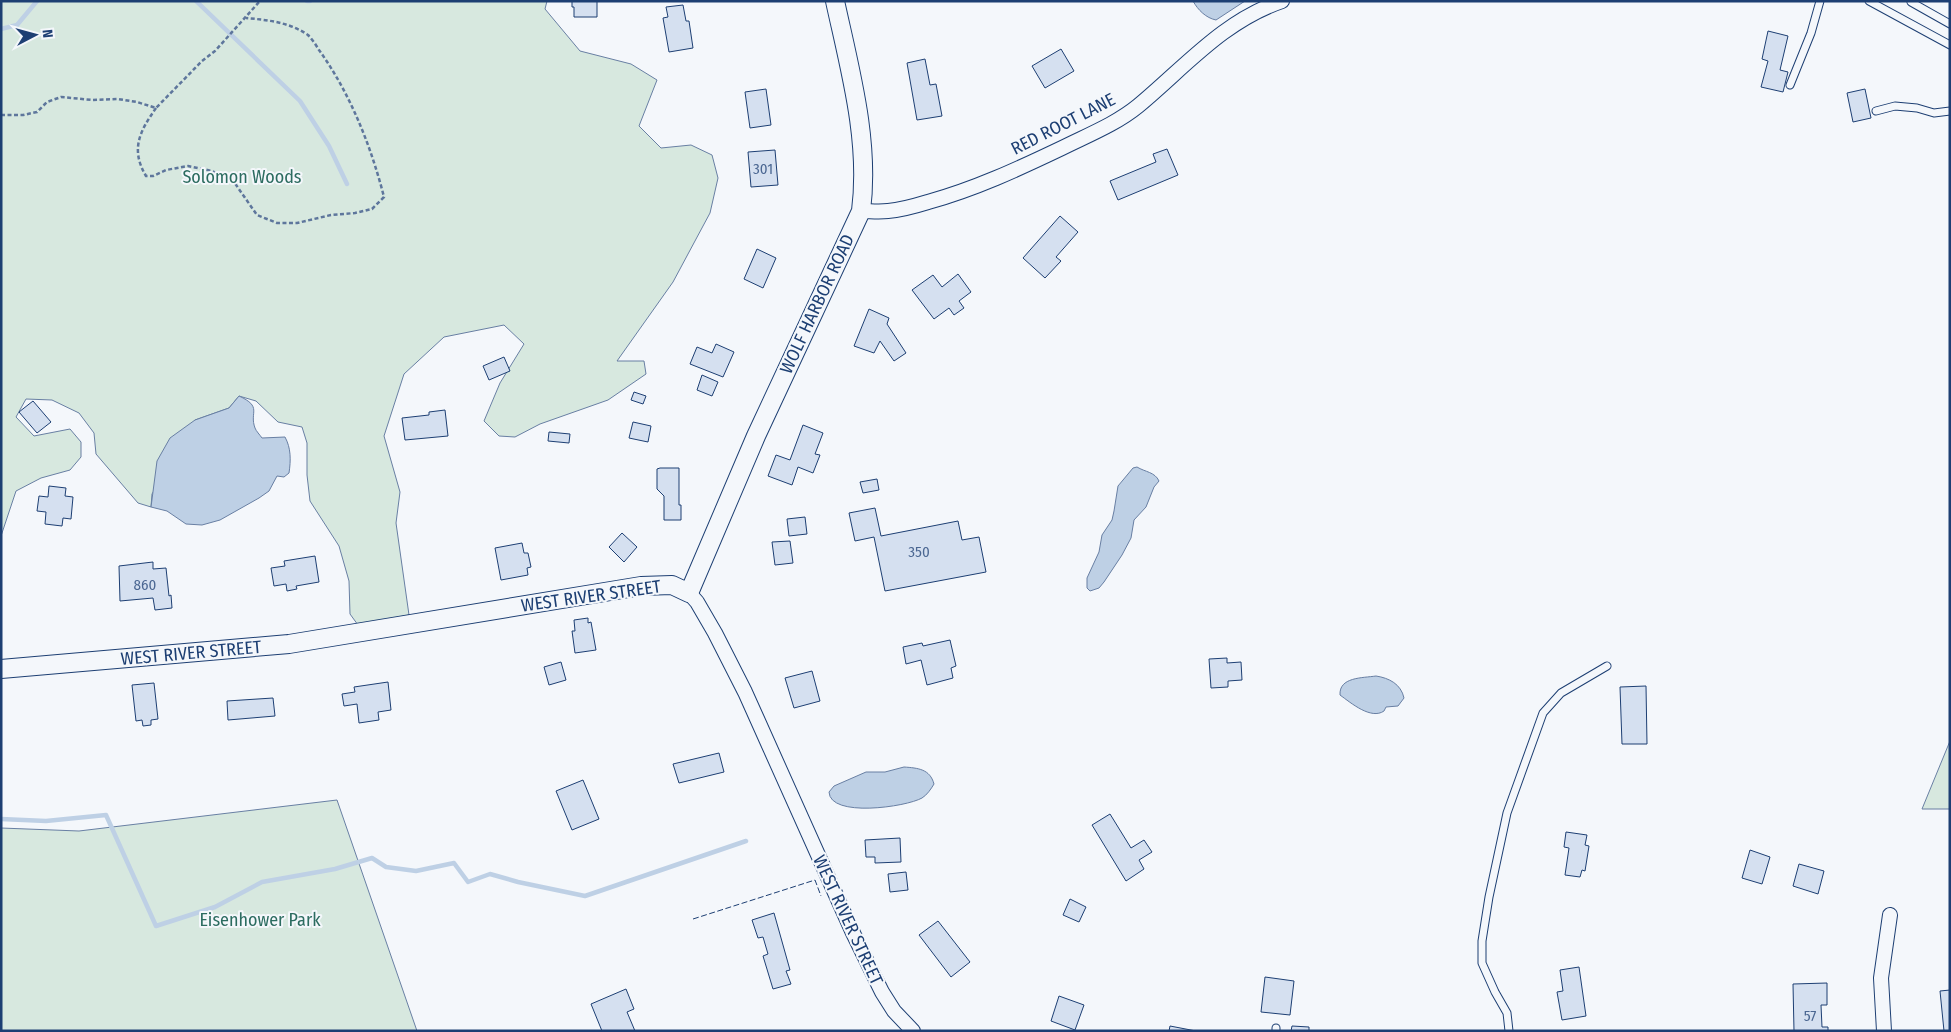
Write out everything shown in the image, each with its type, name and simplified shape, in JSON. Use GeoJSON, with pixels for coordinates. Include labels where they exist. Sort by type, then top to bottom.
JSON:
{"type":"FeatureCollection","features":[{"type":"Feature","properties":{"kind":"street","name":"WOLF HARBOR ROAD"},"geometry":{"type":"LineString","coordinates":[[689,593],[756,436],[861,211],[864,176],[862,140],[835,1]]}},
{"type":"Feature","properties":{"kind":"street","name":"RED ROOT LANE"},"geometry":{"type":"LineString","coordinates":[[861,211],[888,211],[911,207],[968,190],[1005,175],[1097,131],[1119,120],[1138,106],[1219,34],[1245,16],[1282,1]]}},
{"type":"Feature","properties":{"kind":"street","name":"WEST RIVER STREET"},"geometry":{"type":"LineString","coordinates":[[1,670],[289,644],[641,586],[672,585],[689,593],[708,620],[745,692],[849,925],[882,992],[894,1011],[913,1031]]}},
{"type":"Feature","properties":{"kind":"street"},"geometry":{"type":"LineString","coordinates":[[1884,1031],[1881,978],[1890,915]]}},
{"type":"Feature","properties":{"kind":"lane"},"geometry":{"type":"LineString","coordinates":[[1790,85],[1811,33],[1820,1]]}},
{"type":"Feature","properties":{"kind":"lane"},"geometry":{"type":"LineString","coordinates":[[1869,1],[1950,45]]}},
{"type":"Feature","properties":{"kind":"lane"},"geometry":{"type":"LineString","coordinates":[[1911,2],[1950,24]]}},
{"type":"Feature","properties":{"kind":"lane"},"geometry":{"type":"LineString","coordinates":[[1876,111],[1896,106],[1916,108],[1934,113],[1950,111]]}},
{"type":"Feature","properties":{"kind":"lane"},"geometry":{"type":"LineString","coordinates":[[1509,1031],[1507,1013],[1482,963],[1482,941],[1489,897],[1507,813],[1543,713],[1560,693],[1607,666]]}},
{"type":"Feature","properties":{"kind":"path"},"geometry":{"type":"LineString","coordinates":[[246,18],[288,24],[309,36],[328,62],[353,109],[376,166],[384,197],[372,209],[356,213],[331,215],[297,223],[277,223],[257,215],[234,182],[212,172],[188,166],[166,170],[153,176],[146,176],[141,167],[138,140],[143,126],[156,108],[202,61],[216,51],[260,1]]}},
{"type":"Feature","properties":{"kind":"path"},"geometry":{"type":"LineString","coordinates":[[1,115],[23,115],[37,112],[47,102],[61,97],[137,102],[156,108]]}},
{"type":"Feature","properties":{"kind":"green space","name":"Solomon Woods"},"geometry":{"type":"Polygon","coordinates":[[[1,1],[547,1],[545,9],[580,51],[631,64],[657,80],[639,126],[661,148],[691,145],[712,155],[718,178],[710,213],[673,282],[617,361],[644,361],[646,374],[608,400],[540,424],[515,437],[499,436],[484,421],[500,383],[524,344],[504,325],[444,337],[404,374],[384,436],[400,492],[396,523],[409,615],[358,625],[350,614],[349,581],[339,546],[310,501],[307,475],[307,443],[302,427],[278,422],[256,401],[239,396],[229,408],[195,420],[152,494],[151,507],[138,503],[96,454],[94,433],[79,413],[52,400],[26,399],[16,417],[34,436],[70,429],[81,442],[81,457],[70,470],[41,478],[16,491],[1,536],[1,1]]]}},
{"type":"Feature","properties":{"kind":"green space"},"geometry":{"type":"Polygon","coordinates":[[[1950,741],[1950,809],[1922,809],[1950,741]]]}},
{"type":"Feature","properties":{"kind":"green space","name":"Eisenhower Park"},"geometry":{"type":"Polygon","coordinates":[[[337,800],[417,1031],[1,1031],[1,828],[79,831],[337,800]]]}},
{"type":"Feature","properties":{"kind":"water"},"geometry":{"type":"Polygon","coordinates":[[[1193,1],[1245,1],[1216,20],[1203,13],[1193,1]]]}},
{"type":"Feature","properties":{"kind":"water"},"geometry":{"type":"Polygon","coordinates":[[[239,396],[251,403],[254,410],[255,428],[262,438],[285,437],[290,454],[289,473],[284,477],[277,476],[269,491],[259,498],[220,520],[202,525],[186,524],[167,511],[151,507],[157,461],[170,438],[195,420],[229,408],[239,396]]]}},
{"type":"Feature","properties":{"kind":"water"},"geometry":{"type":"Polygon","coordinates":[[[1137,467],[1152,474],[1159,481],[1154,487],[1146,507],[1134,520],[1131,538],[1122,555],[1099,588],[1090,591],[1087,588],[1087,578],[1099,552],[1102,535],[1112,520],[1118,486],[1133,468],[1137,467]]]}},
{"type":"Feature","properties":{"kind":"water"},"geometry":{"type":"Polygon","coordinates":[[[1376,676],[1390,680],[1400,689],[1404,698],[1398,706],[1386,707],[1384,711],[1379,713],[1367,712],[1340,695],[1343,685],[1347,682],[1358,678],[1376,676]]]}},
{"type":"Feature","properties":{"kind":"water"},"geometry":{"type":"Polygon","coordinates":[[[904,767],[923,770],[930,775],[934,784],[922,798],[901,805],[855,808],[842,805],[833,800],[829,792],[834,786],[866,772],[885,772],[904,767]]]}},
{"type":"Feature","properties":{"kind":"building"},"geometry":{"type":"Polygon","coordinates":[[[572,1],[597,1],[597,17],[574,17],[572,1]]]}},
{"type":"Feature","properties":{"kind":"building"},"geometry":{"type":"Polygon","coordinates":[[[683,5],[686,21],[689,21],[693,48],[669,52],[663,18],[668,17],[666,7],[683,5]]]}},
{"type":"Feature","properties":{"kind":"building"},"geometry":{"type":"Polygon","coordinates":[[[1768,31],[1788,36],[1780,70],[1788,72],[1783,92],[1761,87],[1768,61],[1762,59],[1768,31]]]}},
{"type":"Feature","properties":{"kind":"building"},"geometry":{"type":"Polygon","coordinates":[[[1061,49],[1074,71],[1045,88],[1032,66],[1061,49]]]}},
{"type":"Feature","properties":{"kind":"building"},"geometry":{"type":"Polygon","coordinates":[[[925,59],[930,85],[936,84],[942,116],[917,120],[907,63],[925,59]]]}},
{"type":"Feature","properties":{"kind":"building"},"geometry":{"type":"Polygon","coordinates":[[[766,89],[771,125],[750,128],[745,92],[766,89]]]}},
{"type":"Feature","properties":{"kind":"building"},"geometry":{"type":"Polygon","coordinates":[[[1865,89],[1871,118],[1853,122],[1847,93],[1865,89]]]}},
{"type":"Feature","properties":{"kind":"building"},"geometry":{"type":"Polygon","coordinates":[[[1167,149],[1178,175],[1118,200],[1110,181],[1156,162],[1153,154],[1167,149]]]}},
{"type":"Feature","properties":{"kind":"building"},"geometry":{"type":"Polygon","coordinates":[[[775,150],[778,185],[751,187],[748,152],[775,150]]]}},
{"type":"Feature","properties":{"kind":"building"},"geometry":{"type":"Polygon","coordinates":[[[1060,216],[1078,232],[1056,257],[1061,261],[1045,278],[1023,258],[1060,216]]]}},
{"type":"Feature","properties":{"kind":"building"},"geometry":{"type":"Polygon","coordinates":[[[757,249],[776,258],[763,288],[744,279],[757,249]]]}},
{"type":"Feature","properties":{"kind":"building"},"geometry":{"type":"Polygon","coordinates":[[[958,274],[971,292],[959,301],[964,308],[954,315],[949,308],[934,319],[912,290],[933,275],[942,287],[958,274]]]}},
{"type":"Feature","properties":{"kind":"building"},"geometry":{"type":"Polygon","coordinates":[[[869,309],[889,318],[887,324],[906,353],[894,361],[880,341],[874,353],[854,346],[869,309]]]}},
{"type":"Feature","properties":{"kind":"building"},"geometry":{"type":"Polygon","coordinates":[[[716,344],[734,352],[723,377],[690,364],[697,347],[712,353],[716,344]]]}},
{"type":"Feature","properties":{"kind":"building"},"geometry":{"type":"Polygon","coordinates":[[[504,357],[510,371],[489,380],[483,366],[504,357]]]}},
{"type":"Feature","properties":{"kind":"building"},"geometry":{"type":"Polygon","coordinates":[[[702,375],[718,382],[712,396],[697,390],[702,375]]]}},
{"type":"Feature","properties":{"kind":"building"},"geometry":{"type":"Polygon","coordinates":[[[634,392],[646,396],[643,404],[631,400],[634,392]]]}},
{"type":"Feature","properties":{"kind":"building"},"geometry":{"type":"Polygon","coordinates":[[[33,401],[51,422],[37,433],[19,412],[33,401]]]}},
{"type":"Feature","properties":{"kind":"building"},"geometry":{"type":"Polygon","coordinates":[[[445,410],[448,436],[405,440],[402,418],[429,415],[429,412],[445,410]]]}},
{"type":"Feature","properties":{"kind":"building"},"geometry":{"type":"Polygon","coordinates":[[[633,422],[651,426],[648,442],[629,438],[633,422]]]}},
{"type":"Feature","properties":{"kind":"building"},"geometry":{"type":"Polygon","coordinates":[[[803,425],[823,433],[815,454],[820,455],[813,473],[798,467],[792,485],[768,476],[776,455],[790,460],[803,425]]]}},
{"type":"Feature","properties":{"kind":"building"},"geometry":{"type":"Polygon","coordinates":[[[549,432],[570,434],[569,443],[548,441],[549,432]]]}},
{"type":"Feature","properties":{"kind":"building"},"geometry":{"type":"Polygon","coordinates":[[[679,468],[681,520],[664,520],[664,496],[657,489],[657,469],[679,468]]]}},
{"type":"Feature","properties":{"kind":"building"},"geometry":{"type":"Polygon","coordinates":[[[877,479],[879,490],[863,493],[860,482],[877,479]]]}},
{"type":"Feature","properties":{"kind":"building"},"geometry":{"type":"Polygon","coordinates":[[[49,486],[66,488],[65,496],[73,497],[71,519],[63,518],[62,526],[45,524],[46,512],[37,511],[39,496],[48,497],[49,486]]]}},
{"type":"Feature","properties":{"kind":"building"},"geometry":{"type":"Polygon","coordinates":[[[875,508],[881,536],[958,521],[962,540],[979,537],[986,572],[885,591],[874,537],[855,541],[849,513],[875,508]]]}},
{"type":"Feature","properties":{"kind":"building"},"geometry":{"type":"Polygon","coordinates":[[[805,517],[807,534],[789,536],[787,519],[805,517]]]}},
{"type":"Feature","properties":{"kind":"building"},"geometry":{"type":"Polygon","coordinates":[[[622,533],[637,547],[624,562],[609,547],[622,533]]]}},
{"type":"Feature","properties":{"kind":"building"},"geometry":{"type":"Polygon","coordinates":[[[790,541],[793,563],[775,565],[772,542],[790,541]]]}},
{"type":"Feature","properties":{"kind":"building"},"geometry":{"type":"Polygon","coordinates":[[[522,543],[524,553],[528,553],[531,567],[527,568],[528,575],[501,580],[495,548],[522,543]]]}},
{"type":"Feature","properties":{"kind":"building"},"geometry":{"type":"Polygon","coordinates":[[[315,556],[319,582],[296,586],[297,589],[287,591],[286,584],[274,586],[271,568],[285,566],[284,561],[315,556]]]}},
{"type":"Feature","properties":{"kind":"building"},"geometry":{"type":"Polygon","coordinates":[[[153,562],[153,569],[166,568],[172,608],[155,610],[153,598],[120,601],[119,566],[153,562]]]}},
{"type":"Feature","properties":{"kind":"building"},"geometry":{"type":"Polygon","coordinates":[[[588,618],[588,623],[591,622],[596,650],[575,653],[572,631],[575,631],[574,620],[588,618]]]}},
{"type":"Feature","properties":{"kind":"building"},"geometry":{"type":"Polygon","coordinates":[[[950,640],[956,666],[951,668],[953,678],[927,685],[921,660],[906,664],[903,647],[922,643],[923,646],[950,640]]]}},
{"type":"Feature","properties":{"kind":"building"},"geometry":{"type":"Polygon","coordinates":[[[1227,658],[1227,663],[1241,662],[1242,680],[1228,681],[1228,687],[1211,688],[1209,659],[1227,658]]]}},
{"type":"Feature","properties":{"kind":"building"},"geometry":{"type":"Polygon","coordinates":[[[561,662],[566,680],[549,685],[544,667],[561,662]]]}},
{"type":"Feature","properties":{"kind":"building"},"geometry":{"type":"Polygon","coordinates":[[[812,671],[820,701],[794,708],[785,678],[812,671]]]}},
{"type":"Feature","properties":{"kind":"building"},"geometry":{"type":"Polygon","coordinates":[[[388,682],[391,710],[378,712],[379,720],[359,723],[357,704],[344,706],[342,694],[355,692],[354,687],[388,682]]]}},
{"type":"Feature","properties":{"kind":"building"},"geometry":{"type":"Polygon","coordinates":[[[154,683],[158,719],[151,720],[151,725],[143,726],[142,720],[136,721],[132,685],[154,683]]]}},
{"type":"Feature","properties":{"kind":"building"},"geometry":{"type":"Polygon","coordinates":[[[1646,686],[1647,744],[1622,744],[1620,687],[1646,686]]]}},
{"type":"Feature","properties":{"kind":"building"},"geometry":{"type":"Polygon","coordinates":[[[273,698],[275,716],[228,720],[227,701],[273,698]]]}},
{"type":"Feature","properties":{"kind":"building"},"geometry":{"type":"Polygon","coordinates":[[[719,753],[724,772],[679,783],[673,764],[719,753]]]}},
{"type":"Feature","properties":{"kind":"building"},"geometry":{"type":"Polygon","coordinates":[[[583,780],[599,819],[572,830],[556,791],[583,780]]]}},
{"type":"Feature","properties":{"kind":"building"},"geometry":{"type":"Polygon","coordinates":[[[1110,814],[1131,848],[1144,840],[1152,852],[1139,860],[1144,869],[1126,881],[1092,825],[1110,814]]]}},
{"type":"Feature","properties":{"kind":"building"},"geometry":{"type":"Polygon","coordinates":[[[1566,832],[1587,835],[1585,845],[1589,846],[1585,871],[1582,870],[1580,877],[1565,875],[1569,848],[1564,847],[1566,832]]]}},
{"type":"Feature","properties":{"kind":"building"},"geometry":{"type":"Polygon","coordinates":[[[900,838],[901,862],[875,863],[875,857],[866,857],[865,840],[900,838]]]}},
{"type":"Feature","properties":{"kind":"building"},"geometry":{"type":"Polygon","coordinates":[[[1750,850],[1770,857],[1762,884],[1742,878],[1750,850]]]}},
{"type":"Feature","properties":{"kind":"building"},"geometry":{"type":"Polygon","coordinates":[[[1799,864],[1824,871],[1818,894],[1793,886],[1799,864]]]}},
{"type":"Feature","properties":{"kind":"building"},"geometry":{"type":"Polygon","coordinates":[[[906,872],[908,890],[890,892],[888,874],[906,872]]]}},
{"type":"Feature","properties":{"kind":"building"},"geometry":{"type":"Polygon","coordinates":[[[1070,899],[1086,907],[1079,922],[1063,915],[1070,899]]]}},
{"type":"Feature","properties":{"kind":"building"},"geometry":{"type":"Polygon","coordinates":[[[774,913],[790,970],[786,971],[791,984],[773,989],[763,956],[768,954],[763,937],[758,938],[752,920],[774,913]]]}},
{"type":"Feature","properties":{"kind":"building"},"geometry":{"type":"Polygon","coordinates":[[[938,921],[970,962],[951,977],[919,935],[938,921]]]}},
{"type":"Feature","properties":{"kind":"building"},"geometry":{"type":"Polygon","coordinates":[[[1579,967],[1586,1016],[1562,1020],[1557,992],[1563,991],[1560,970],[1579,967]]]}},
{"type":"Feature","properties":{"kind":"building"},"geometry":{"type":"Polygon","coordinates":[[[1265,977],[1294,981],[1290,1015],[1261,1012],[1265,977]]]}},
{"type":"Feature","properties":{"kind":"building"},"geometry":{"type":"Polygon","coordinates":[[[1827,983],[1827,1005],[1821,1005],[1822,1027],[1828,1027],[1828,1031],[1794,1031],[1793,984],[1827,983]]]}},
{"type":"Feature","properties":{"kind":"building"},"geometry":{"type":"Polygon","coordinates":[[[626,989],[634,1009],[627,1012],[635,1031],[602,1031],[591,1004],[626,989]]]}},
{"type":"Feature","properties":{"kind":"building"},"geometry":{"type":"Polygon","coordinates":[[[1950,990],[1950,1031],[1944,1031],[1940,991],[1950,990]]]}},
{"type":"Feature","properties":{"kind":"building"},"geometry":{"type":"Polygon","coordinates":[[[1059,996],[1084,1005],[1075,1030],[1051,1021],[1059,996]]]}},
{"type":"Feature","properties":{"kind":"building"},"geometry":{"type":"Polygon","coordinates":[[[1170,1026],[1196,1031],[1169,1031],[1170,1026]]]}},
{"type":"Feature","properties":{"kind":"building"},"geometry":{"type":"Polygon","coordinates":[[[1292,1026],[1309,1027],[1309,1031],[1291,1031],[1292,1026]]]}},
{"type":"Feature","properties":{"kind":"waterway"},"geometry":{"type":"LineString","coordinates":[[1,29],[17,25],[37,1]]}},
{"type":"Feature","properties":{"kind":"waterway"},"geometry":{"type":"LineString","coordinates":[[196,1],[300,101],[329,146],[347,184]]}},
{"type":"Feature","properties":{"kind":"waterway"},"geometry":{"type":"LineString","coordinates":[[1,819],[46,821],[106,815],[156,926],[215,907],[262,882],[335,869],[372,858],[386,867],[416,871],[454,863],[468,882],[490,874],[585,896],[746,841]]}},
{"type":"Feature","properties":{"kind":"fence"},"geometry":{"type":"LineString","coordinates":[[693,919],[815,880],[821,896]]}}]}
